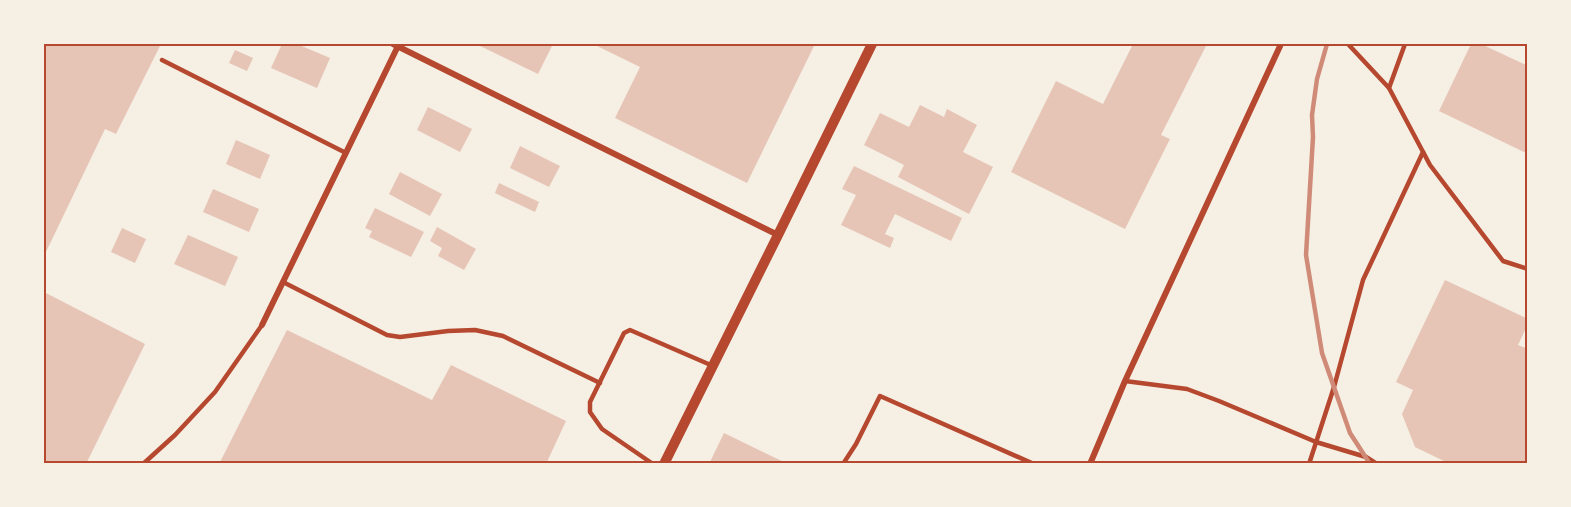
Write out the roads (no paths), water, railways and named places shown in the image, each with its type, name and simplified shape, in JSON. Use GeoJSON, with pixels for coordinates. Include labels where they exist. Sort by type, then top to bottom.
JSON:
{"type":"FeatureCollection","features":[{"type":"Feature","properties":{"kind":"street"},"geometry":{"type":"LineString","coordinates":[[262,325],[397,44],[778,235]]}},
{"type":"Feature","properties":{"kind":"street"},"geometry":{"type":"LineString","coordinates":[[664,464],[872,44]]}},
{"type":"Feature","properties":{"kind":"street"},"geometry":{"type":"LineString","coordinates":[[1090,464],[1125,381],[1281,44]]}},
{"type":"Feature","properties":{"kind":"lane"},"geometry":{"type":"LineString","coordinates":[[1348,44],[1389,88],[1430,165],[1503,261],[1527,269]]}},
{"type":"Feature","properties":{"kind":"lane"},"geometry":{"type":"LineString","coordinates":[[1389,88],[1405,44]]}},
{"type":"Feature","properties":{"kind":"lane"},"geometry":{"type":"LineString","coordinates":[[162,60],[346,153]]}},
{"type":"Feature","properties":{"kind":"lane"},"geometry":{"type":"LineString","coordinates":[[1309,464],[1334,387],[1363,280],[1423,152]]}},
{"type":"Feature","properties":{"kind":"lane"},"geometry":{"type":"LineString","coordinates":[[283,282],[387,335],[400,337],[475,330],[503,336],[600,383]]}},
{"type":"Feature","properties":{"kind":"lane"},"geometry":{"type":"LineString","coordinates":[[142,464],[175,435],[215,392],[262,325]]}},
{"type":"Feature","properties":{"kind":"lane"},"geometry":{"type":"LineString","coordinates":[[653,464],[602,429],[590,412],[590,402],[624,333],[630,330],[713,366]]}},
{"type":"Feature","properties":{"kind":"lane"},"geometry":{"type":"LineString","coordinates":[[1125,381],[1187,389],[1316,442],[1366,457],[1377,464]]}},
{"type":"Feature","properties":{"kind":"lane"},"geometry":{"type":"LineString","coordinates":[[843,464],[856,444],[879,396],[1034,464]]}},
{"type":"Feature","properties":{"kind":"railway"},"geometry":{"type":"LineString","coordinates":[[1327,44],[1317,79],[1312,115],[1313,137],[1306,255],[1322,353],[1350,433],[1370,464]]}}]}
